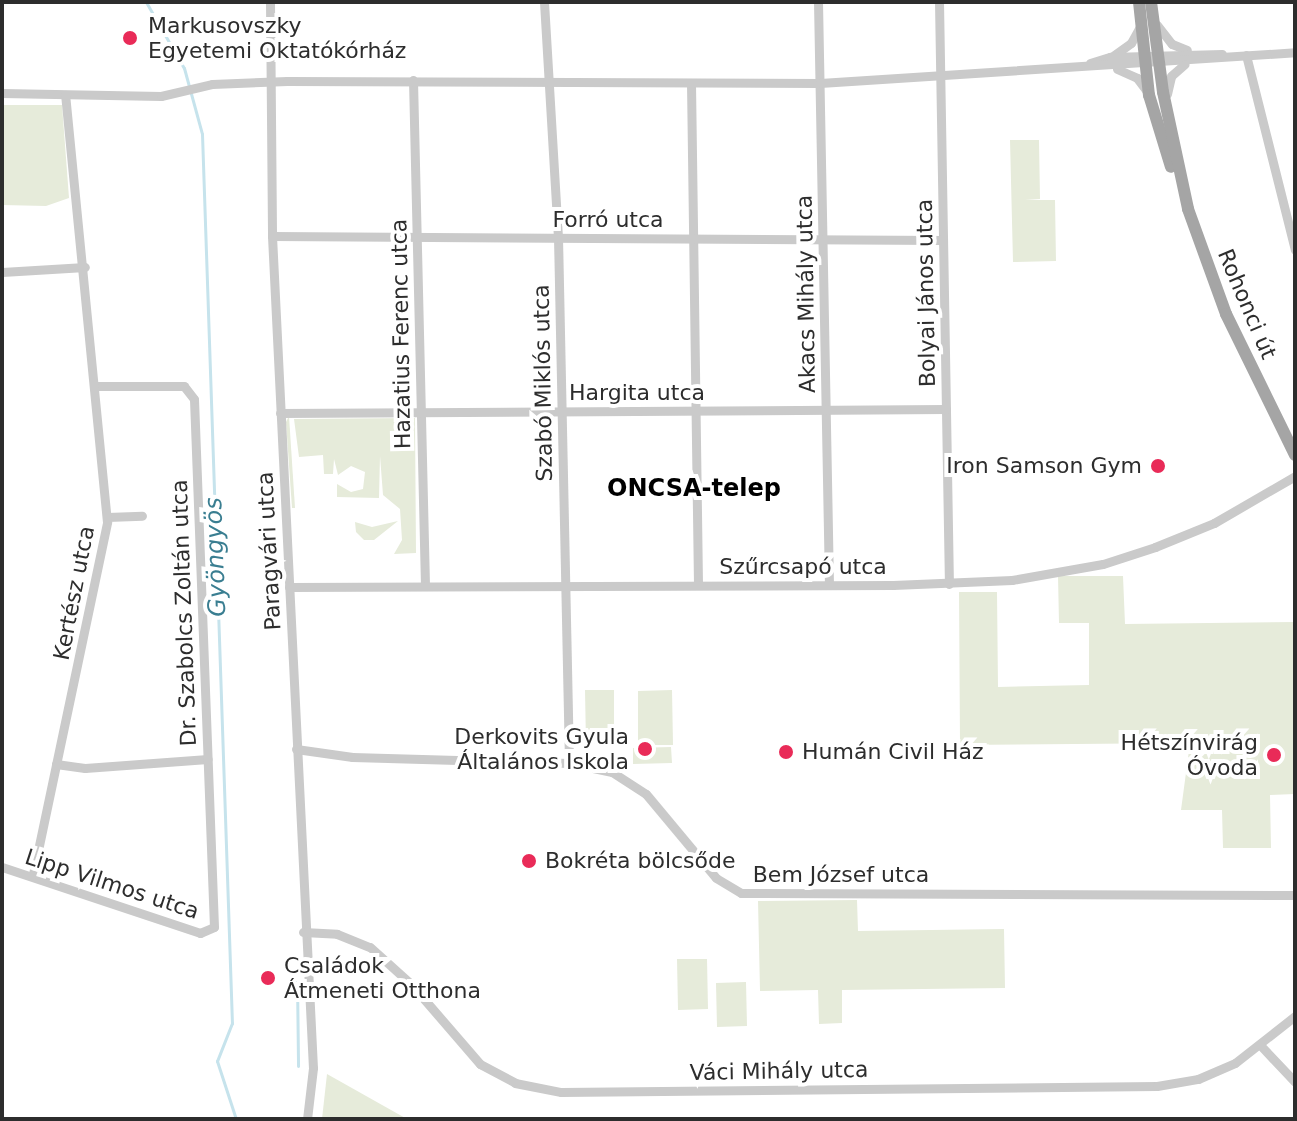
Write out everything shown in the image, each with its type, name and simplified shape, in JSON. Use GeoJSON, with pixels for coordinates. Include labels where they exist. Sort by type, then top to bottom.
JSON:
{"type":"FeatureCollection","features":[{"type":"Feature","properties":{"kind":"main road","name":"Rohonci út"},"geometry":{"type":"LineString","coordinates":[[1147,3],[1140,27],[1149,95],[1241,348],[1295,455]]}},
{"type":"Feature","properties":{"kind":"main road","name":"Rohonci út"},"geometry":{"type":"LineString","coordinates":[[1147,3],[1188,209]]}},
{"type":"Feature","properties":{"kind":"street","name":"Paragvári utca"},"geometry":{"type":"LineString","coordinates":[[270,2],[268,82],[272,236],[310,1099],[307,1119]]}},
{"type":"Feature","properties":{"kind":"street","name":"Szabó Miklós utca"},"geometry":{"type":"LineString","coordinates":[[544,2],[558,237],[569,763]]}},
{"type":"Feature","properties":{"kind":"street","name":"Akacs Mihály utca"},"geometry":{"type":"LineString","coordinates":[[818,2],[829,585]]}},
{"type":"Feature","properties":{"kind":"street","name":"Bolyai János utca"},"geometry":{"type":"LineString","coordinates":[[939,2],[949,584]]}},
{"type":"Feature","properties":{"kind":"street"},"geometry":{"type":"LineString","coordinates":[[1147,3],[1162,35],[1195,57]]}},
{"type":"Feature","properties":{"kind":"street"},"geometry":{"type":"LineString","coordinates":[[1110,62],[1131,43],[1140,27]]}},
{"type":"Feature","properties":{"kind":"street"},"geometry":{"type":"LineString","coordinates":[[2,93],[179,93],[200,87],[268,82],[413,80],[820,83],[1295,52]]}},
{"type":"Feature","properties":{"kind":"street"},"geometry":{"type":"LineString","coordinates":[[1246,55],[1256,110],[1295,250]]}},
{"type":"Feature","properties":{"kind":"street"},"geometry":{"type":"LineString","coordinates":[[1173,139],[1168,84],[1176,70],[1195,57]]}},
{"type":"Feature","properties":{"kind":"street"},"geometry":{"type":"LineString","coordinates":[[1110,62],[1137,78],[1149,95]]}},
{"type":"Feature","properties":{"kind":"street","name":"Hazatius Ferenc utca"},"geometry":{"type":"LineString","coordinates":[[413,80],[425,586]]}},
{"type":"Feature","properties":{"kind":"street"},"geometry":{"type":"LineString","coordinates":[[691,83],[698,584]]}},
{"type":"Feature","properties":{"kind":"street","name":"Kertész utca"},"geometry":{"type":"LineString","coordinates":[[33,874],[107,517],[85,267],[65,95]]}},
{"type":"Feature","properties":{"kind":"street","name":"Forró utca"},"geometry":{"type":"LineString","coordinates":[[272,236],[943,240]]}},
{"type":"Feature","properties":{"kind":"street"},"geometry":{"type":"LineString","coordinates":[[2,272],[85,267]]}},
{"type":"Feature","properties":{"kind":"street","name":"Dr. Szabolcs Zoltán utca"},"geometry":{"type":"LineString","coordinates":[[95,386],[190,389],[208,759],[211,931]]}},
{"type":"Feature","properties":{"kind":"street","name":"Hargita utca"},"geometry":{"type":"LineString","coordinates":[[280,413],[946,409]]}},
{"type":"Feature","properties":{"kind":"street","name":"Szűrcsapó utca"},"geometry":{"type":"LineString","coordinates":[[289,587],[949,584],[1041,576],[1124,558],[1214,523],[1295,476]]}},
{"type":"Feature","properties":{"kind":"street"},"geometry":{"type":"LineString","coordinates":[[107,517],[142,516]]}},
{"type":"Feature","properties":{"kind":"street","name":"Bem József utca"},"geometry":{"type":"LineString","coordinates":[[296,749],[352,757],[569,763],[612,772],[635,784],[716,878],[741,893],[1295,895]]}},
{"type":"Feature","properties":{"kind":"street"},"geometry":{"type":"LineString","coordinates":[[56,764],[85,768],[208,759]]}},
{"type":"Feature","properties":{"kind":"street","name":"Lipp Vilmos utca"},"geometry":{"type":"LineString","coordinates":[[2,867],[33,874],[200,933],[211,931]]}},
{"type":"Feature","properties":{"kind":"street","name":"Váci Mihály utca"},"geometry":{"type":"LineString","coordinates":[[303,932],[337,934],[370,947],[411,984],[480,1064],[515,1083],[546,1090],[1148,1087],[1198,1079],[1262,1047],[1295,1016]]}},
{"type":"Feature","properties":{"kind":"street"},"geometry":{"type":"LineString","coordinates":[[1262,1047],[1295,1082]]}},
{"type":"Feature","properties":{"kind":"green space"},"geometry":{"type":"Polygon","coordinates":[[[2,105],[62,105],[69,198],[46,206],[2,205],[2,105]]]}},
{"type":"Feature","properties":{"kind":"green space"},"geometry":{"type":"Polygon","coordinates":[[[1010,140],[1039,140],[1040,199],[1025,200],[1055,200],[1056,261],[1013,262],[1010,140]]]}},
{"type":"Feature","properties":{"kind":"green space"},"geometry":{"type":"Polygon","coordinates":[[[289,416],[295,508],[292,508],[286,422],[289,416]]]}},
{"type":"Feature","properties":{"kind":"green space"},"geometry":{"type":"Polygon","coordinates":[[[415,418],[416,553],[394,554],[402,540],[400,509],[383,495],[380,456],[379,498],[337,497],[337,484],[351,492],[363,489],[365,472],[351,466],[338,475],[334,459],[333,474],[324,474],[323,455],[299,457],[294,419],[415,418]]]}},
{"type":"Feature","properties":{"kind":"green space"},"geometry":{"type":"Polygon","coordinates":[[[398,521],[374,540],[364,540],[356,532],[355,522],[372,527],[398,521]]]}},
{"type":"Feature","properties":{"kind":"green space"},"geometry":{"type":"Polygon","coordinates":[[[1058,576],[1123,576],[1125,624],[1295,622],[1295,794],[1270,795],[1271,848],[1223,848],[1222,810],[1181,810],[1190,743],[960,745],[959,592],[997,592],[998,687],[1089,685],[1089,623],[1059,623],[1058,576]]]}},
{"type":"Feature","properties":{"kind":"green space"},"geometry":{"type":"Polygon","coordinates":[[[585,690],[614,690],[614,744],[586,744],[585,690]]]}},
{"type":"Feature","properties":{"kind":"green space"},"geometry":{"type":"Polygon","coordinates":[[[672,690],[673,745],[638,745],[638,691],[672,690]]]}},
{"type":"Feature","properties":{"kind":"green space"},"geometry":{"type":"Polygon","coordinates":[[[671,747],[672,763],[633,764],[633,748],[671,747]]]}},
{"type":"Feature","properties":{"kind":"green space"},"geometry":{"type":"Polygon","coordinates":[[[857,900],[858,931],[1004,929],[1005,988],[842,990],[842,1023],[819,1024],[818,990],[760,991],[758,901],[857,900]]]}},
{"type":"Feature","properties":{"kind":"green space"},"geometry":{"type":"Polygon","coordinates":[[[677,959],[707,959],[708,1009],[678,1010],[677,959]]]}},
{"type":"Feature","properties":{"kind":"green space"},"geometry":{"type":"Polygon","coordinates":[[[746,982],[747,1026],[717,1027],[716,983],[746,982]]]}},
{"type":"Feature","properties":{"kind":"green space"},"geometry":{"type":"Polygon","coordinates":[[[327,1074],[407,1119],[322,1119],[327,1074]]]}},
{"type":"Feature","properties":{"kind":"waterway","name":"Gyöngyös"},"geometry":{"type":"LineString","coordinates":[[146,2],[184,68],[202,134],[232,1023],[217,1061],[236,1119]]}},
{"type":"Feature","properties":{"kind":"waterway"},"geometry":{"type":"LineString","coordinates":[[297,980],[298,1066]]}},
{"type":"Feature","properties":{"kind":"place","name":"Markusovszky Egyetemi Oktatókórház"},"geometry":{"type":"Point","coordinates":[130,38]}},
{"type":"Feature","properties":{"kind":"place","name":"Iron Samson Gym"},"geometry":{"type":"Point","coordinates":[1158,466]}},
{"type":"Feature","properties":{"kind":"place","name":"Derkovits Gyula Általános Iskola"},"geometry":{"type":"Point","coordinates":[645,749]}},
{"type":"Feature","properties":{"kind":"place","name":"Humán Civil Ház"},"geometry":{"type":"Point","coordinates":[786,752]}},
{"type":"Feature","properties":{"kind":"place","name":"Hétszínvirág Óvoda"},"geometry":{"type":"Point","coordinates":[1274,755]}},
{"type":"Feature","properties":{"kind":"place","name":"Bokréta bölcsőde"},"geometry":{"type":"Point","coordinates":[529,861]}},
{"type":"Feature","properties":{"kind":"place","name":"Családok Átmeneti Otthona"},"geometry":{"type":"Point","coordinates":[268,978]}},
{"type":"Feature","properties":{"kind":"district","name":"ONCSA-telep"},"geometry":{"type":"Point","coordinates":[694,489]}}]}
